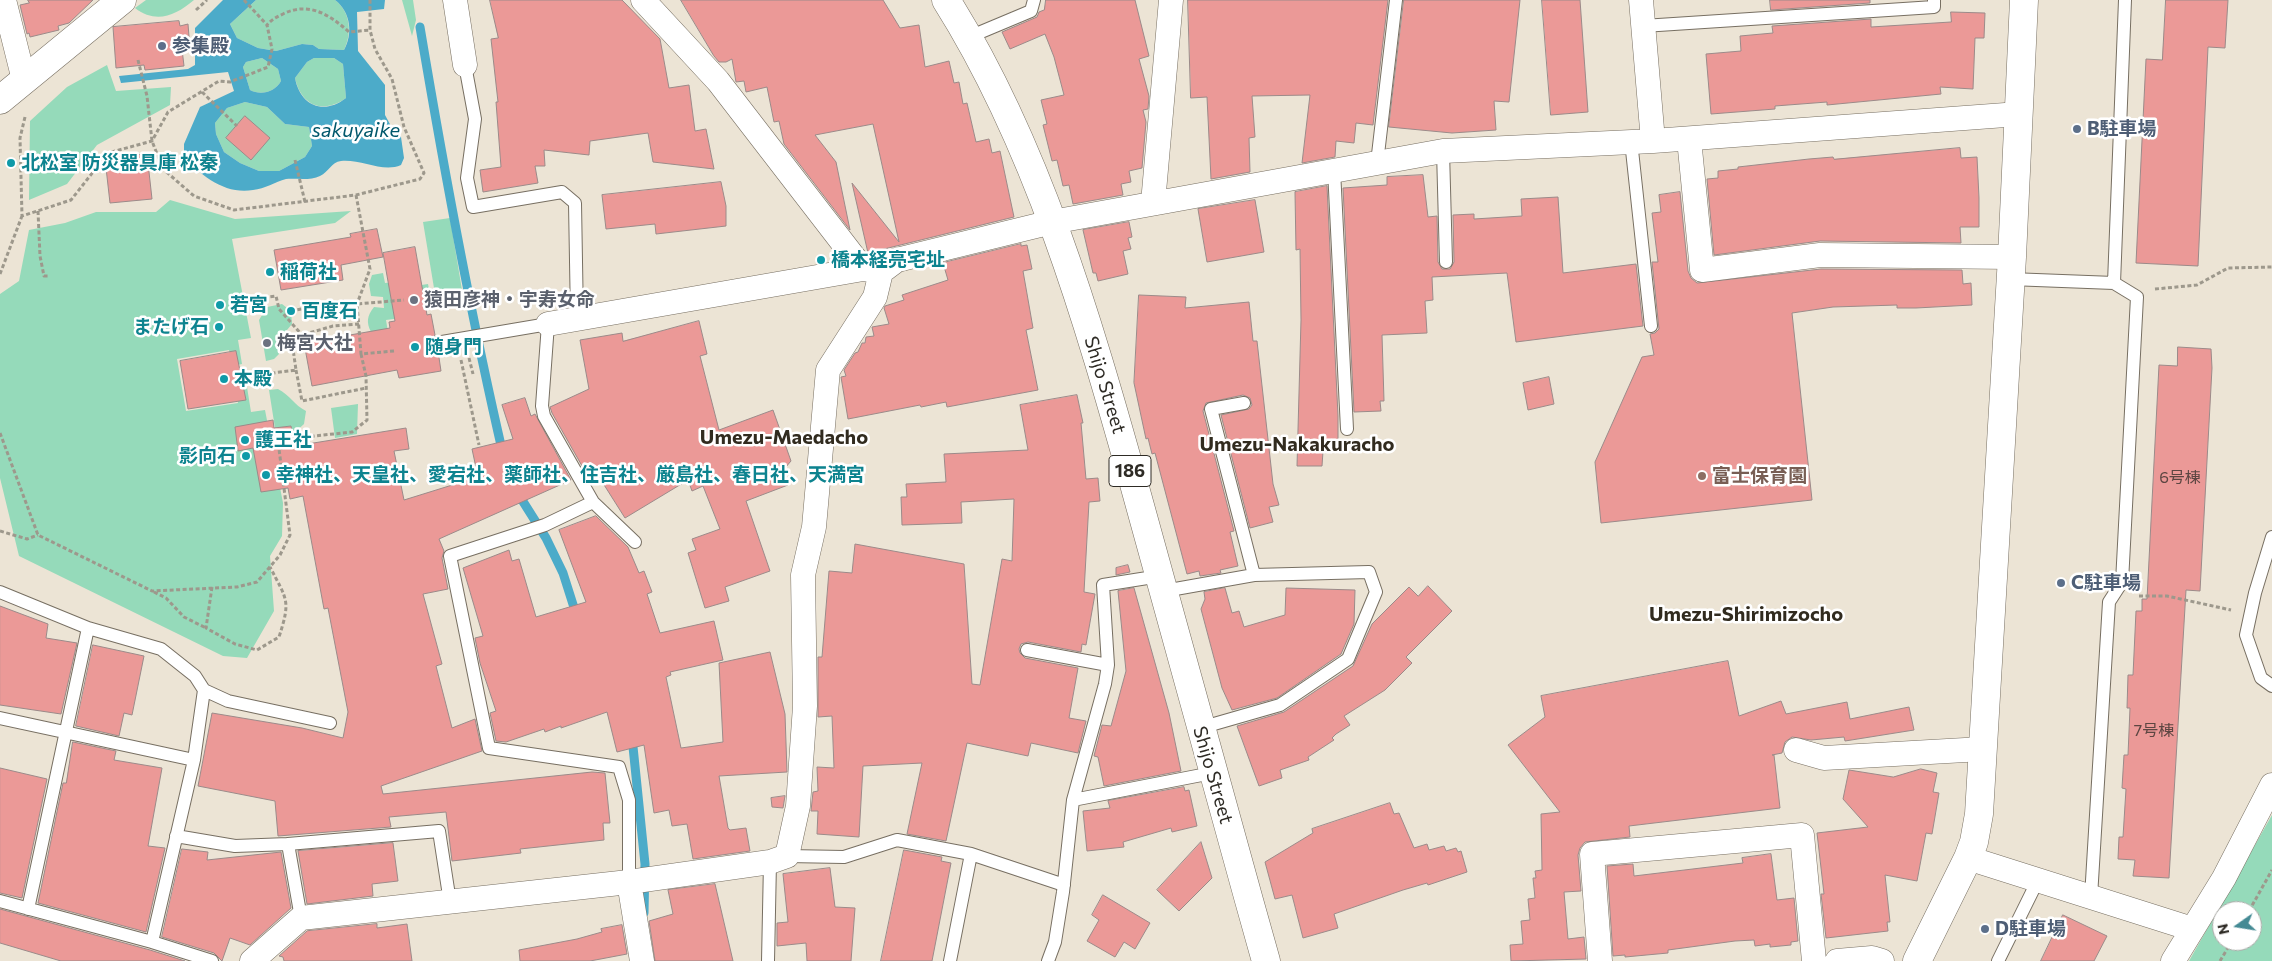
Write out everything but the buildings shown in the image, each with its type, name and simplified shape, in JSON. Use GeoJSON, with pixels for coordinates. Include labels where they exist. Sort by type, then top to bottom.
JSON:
{"type":"FeatureCollection","features":[{"type":"Feature","properties":{"kind":"main road"},"geometry":{"type":"LineString","coordinates":[[0,100],[122,0]]}},
{"type":"Feature","properties":{"kind":"main road","name":"Shijo Street"},"geometry":{"type":"LineString","coordinates":[[946,0],[969,37],[1013,129],[1052,222],[1109,395],[1212,773],[1266,961]]}},
{"type":"Feature","properties":{"kind":"main road"},"geometry":{"type":"LineString","coordinates":[[1917,961],[1968,858],[1974,842],[1979,814],[2011,268],[2024,0]]}},
{"type":"Feature","properties":{"kind":"street"},"geometry":{"type":"LineString","coordinates":[[4,0],[24,80]]}},
{"type":"Feature","properties":{"kind":"street"},"geometry":{"type":"LineString","coordinates":[[455,0],[465,65]]}},
{"type":"Feature","properties":{"kind":"street"},"geometry":{"type":"LineString","coordinates":[[252,961],[301,918],[628,882],[779,859],[798,806],[805,706],[803,575],[814,527],[828,370],[874,297],[872,271],[718,82],[643,0]]}},
{"type":"Feature","properties":{"kind":"street"},"geometry":{"type":"LineString","coordinates":[[1153,203],[1171,0]]}},
{"type":"Feature","properties":{"kind":"street"},"geometry":{"type":"LineString","coordinates":[[1641,0],[1643,26],[1642,142]]}},
{"type":"Feature","properties":{"kind":"street"},"geometry":{"type":"LineString","coordinates":[[548,324],[872,271],[897,260],[1052,222],[1443,151],[1689,139],[2019,114]]}},
{"type":"Feature","properties":{"kind":"street"},"geometry":{"type":"LineString","coordinates":[[1689,139],[1702,270],[1820,255],[2011,268]]}},
{"type":"Feature","properties":{"kind":"street"},"geometry":{"type":"LineString","coordinates":[[1796,750],[1824,758],[1983,749]]}},
{"type":"Feature","properties":{"kind":"street"},"geometry":{"type":"LineString","coordinates":[[2173,961],[2224,878],[2272,785]]}},
{"type":"Feature","properties":{"kind":"street"},"geometry":{"type":"LineString","coordinates":[[1600,961],[1592,854],[1802,835],[1814,961]]}},
{"type":"Feature","properties":{"kind":"street"},"geometry":{"type":"LineString","coordinates":[[1968,858],[2192,929]]}},
{"type":"Feature","properties":{"kind":"street"},"geometry":{"type":"LineString","coordinates":[[628,882],[639,960]]}},
{"type":"Feature","properties":{"kind":"street"},"geometry":{"type":"LineString","coordinates":[[1837,961],[1872,958],[1882,961]]}},
{"type":"Feature","properties":{"kind":"lane"},"geometry":{"type":"LineString","coordinates":[[969,37],[1031,11],[1034,0]]}},
{"type":"Feature","properties":{"kind":"lane"},"geometry":{"type":"LineString","coordinates":[[1377,163],[1396,0]]}},
{"type":"Feature","properties":{"kind":"lane"},"geometry":{"type":"LineString","coordinates":[[1643,26],[1934,7],[1934,0]]}},
{"type":"Feature","properties":{"kind":"lane"},"geometry":{"type":"LineString","coordinates":[[2114,284],[2125,0]]}},
{"type":"Feature","properties":{"kind":"lane"},"geometry":{"type":"LineString","coordinates":[[465,65],[475,118],[467,178],[473,207],[562,192],[575,203],[577,319]]}},
{"type":"Feature","properties":{"kind":"lane"},"geometry":{"type":"LineString","coordinates":[[1642,142],[1651,326]]}},
{"type":"Feature","properties":{"kind":"lane"},"geometry":{"type":"LineString","coordinates":[[1443,151],[1446,262]]}},
{"type":"Feature","properties":{"kind":"lane"},"geometry":{"type":"LineString","coordinates":[[1334,170],[1347,428]]}},
{"type":"Feature","properties":{"kind":"lane"},"geometry":{"type":"LineString","coordinates":[[2011,268],[2114,284],[2137,298],[2122,582],[2109,602],[2091,897]]}},
{"type":"Feature","properties":{"kind":"lane"},"geometry":{"type":"LineString","coordinates":[[436,343],[548,324],[542,406],[544,416],[593,502],[635,542]]}},
{"type":"Feature","properties":{"kind":"lane"},"geometry":{"type":"LineString","coordinates":[[1244,403],[1211,409],[1254,575]]}},
{"type":"Feature","properties":{"kind":"lane"},"geometry":{"type":"LineString","coordinates":[[593,502],[545,525],[450,556],[489,748],[620,767],[629,800],[628,882]]}},
{"type":"Feature","properties":{"kind":"lane"},"geometry":{"type":"LineString","coordinates":[[2272,537],[2246,635],[2261,678],[2272,686]]}},
{"type":"Feature","properties":{"kind":"lane"},"geometry":{"type":"LineString","coordinates":[[1048,961],[1055,942],[1064,884],[1073,800],[1105,684],[1108,665],[1103,585],[1162,584],[1254,575],[1369,572],[1376,592],[1348,659],[1280,705],[1200,728]]}},
{"type":"Feature","properties":{"kind":"lane"},"geometry":{"type":"LineString","coordinates":[[0,592],[88,628],[161,649],[195,676],[204,690],[228,701],[330,724]]}},
{"type":"Feature","properties":{"kind":"lane"},"geometry":{"type":"LineString","coordinates":[[28,909],[88,628]]}},
{"type":"Feature","properties":{"kind":"lane"},"geometry":{"type":"LineString","coordinates":[[1027,650],[1108,665]]}},
{"type":"Feature","properties":{"kind":"lane"},"geometry":{"type":"LineString","coordinates":[[152,942],[194,760],[204,690]]}},
{"type":"Feature","properties":{"kind":"lane"},"geometry":{"type":"LineString","coordinates":[[0,718],[194,760]]}},
{"type":"Feature","properties":{"kind":"lane"},"geometry":{"type":"LineString","coordinates":[[1073,800],[1212,773]]}},
{"type":"Feature","properties":{"kind":"lane"},"geometry":{"type":"LineString","coordinates":[[176,836],[235,846],[288,844],[439,831],[450,902]]}},
{"type":"Feature","properties":{"kind":"lane"},"geometry":{"type":"LineString","coordinates":[[768,961],[779,859],[844,857],[897,840],[971,854],[1064,884]]}},
{"type":"Feature","properties":{"kind":"lane"},"geometry":{"type":"LineString","coordinates":[[288,844],[301,918]]}},
{"type":"Feature","properties":{"kind":"lane"},"geometry":{"type":"LineString","coordinates":[[950,961],[971,854]]}},
{"type":"Feature","properties":{"kind":"lane"},"geometry":{"type":"LineString","coordinates":[[1998,961],[2038,880]]}},
{"type":"Feature","properties":{"kind":"lane"},"geometry":{"type":"LineString","coordinates":[[0,902],[152,942],[212,961]]}},
{"type":"Feature","properties":{"kind":"path"},"geometry":{"type":"LineString","coordinates":[[196,10],[208,0]]}},
{"type":"Feature","properties":{"kind":"path"},"geometry":{"type":"LineString","coordinates":[[22,216],[71,200],[108,153],[152,141],[168,112],[219,81],[230,82],[268,67],[272,49],[267,25],[244,0]]}},
{"type":"Feature","properties":{"kind":"path"},"geometry":{"type":"LineString","coordinates":[[138,60],[147,96],[152,141],[163,169],[194,196],[234,210],[356,196],[420,179],[424,173],[404,126],[392,79],[376,49],[370,30],[370,0]]}},
{"type":"Feature","properties":{"kind":"path"},"geometry":{"type":"LineString","coordinates":[[267,25],[271,20],[288,12],[308,7],[334,18],[349,32],[370,30]]}},
{"type":"Feature","properties":{"kind":"path"},"geometry":{"type":"LineString","coordinates":[[202,92],[237,126]]}},
{"type":"Feature","properties":{"kind":"path"},"geometry":{"type":"LineString","coordinates":[[0,272],[22,216],[20,138],[26,113]]}},
{"type":"Feature","properties":{"kind":"path"},"geometry":{"type":"LineString","coordinates":[[295,160],[305,202]]}},
{"type":"Feature","properties":{"kind":"path"},"geometry":{"type":"LineString","coordinates":[[152,591],[237,587],[258,582],[280,555],[290,535],[279,449],[314,436],[352,432],[367,420],[366,388],[357,304],[370,269],[356,196]]}},
{"type":"Feature","properties":{"kind":"path"},"geometry":{"type":"LineString","coordinates":[[38,210],[40,256],[44,276],[49,276]]}},
{"type":"Feature","properties":{"kind":"path"},"geometry":{"type":"LineString","coordinates":[[2137,298],[2150,290],[2197,285],[2228,268],[2272,267]]}},
{"type":"Feature","properties":{"kind":"path"},"geometry":{"type":"LineString","coordinates":[[251,299],[270,295],[276,296],[278,309],[302,335]]}},
{"type":"Feature","properties":{"kind":"path"},"geometry":{"type":"LineString","coordinates":[[357,304],[404,300]]}},
{"type":"Feature","properties":{"kind":"path"},"geometry":{"type":"LineString","coordinates":[[291,311],[344,302]]}},
{"type":"Feature","properties":{"kind":"path"},"geometry":{"type":"LineString","coordinates":[[359,324],[333,326],[302,335],[292,348],[302,401],[366,388]]}},
{"type":"Feature","properties":{"kind":"path"},"geometry":{"type":"LineString","coordinates":[[460,339],[479,445]]}},
{"type":"Feature","properties":{"kind":"path"},"geometry":{"type":"LineString","coordinates":[[361,354],[393,351]]}},
{"type":"Feature","properties":{"kind":"path"},"geometry":{"type":"LineString","coordinates":[[265,374],[296,370]]}},
{"type":"Feature","properties":{"kind":"path"},"geometry":{"type":"LineString","coordinates":[[0,433],[38,535],[166,598],[184,617],[236,644],[257,650],[279,637],[286,615],[286,598],[270,567]]}},
{"type":"Feature","properties":{"kind":"path"},"geometry":{"type":"LineString","coordinates":[[0,531],[27,539],[38,535]]}},
{"type":"Feature","properties":{"kind":"path"},"geometry":{"type":"LineString","coordinates":[[206,628],[212,587]]}},
{"type":"Feature","properties":{"kind":"path"},"geometry":{"type":"LineString","coordinates":[[2113,595],[2167,596],[2251,615]]}},
{"type":"Feature","properties":{"kind":"path"},"geometry":{"type":"LineString","coordinates":[[2255,901],[2272,870]]}},
{"type":"Feature","properties":{"kind":"green space"},"geometry":{"type":"Polygon","coordinates":[[[146,0],[194,0],[173,14],[158,17],[150,16],[135,8],[146,0]]]}},
{"type":"Feature","properties":{"kind":"green space"},"geometry":{"type":"Polygon","coordinates":[[[256,0],[335,0],[347,17],[349,30],[344,50],[319,49],[313,45],[302,44],[276,51],[258,48],[237,38],[230,24],[256,0]]]}},
{"type":"Feature","properties":{"kind":"green space"},"geometry":{"type":"Polygon","coordinates":[[[402,0],[413,0],[416,20],[412,36],[402,0]]]}},
{"type":"Feature","properties":{"kind":"green space"},"geometry":{"type":"Polygon","coordinates":[[[262,58],[278,69],[281,81],[275,88],[259,93],[250,90],[243,67],[246,62],[262,58]]]}},
{"type":"Feature","properties":{"kind":"green space"},"geometry":{"type":"Polygon","coordinates":[[[314,58],[334,58],[343,64],[346,98],[329,106],[321,106],[307,101],[302,95],[295,78],[307,62],[314,58]]]}},
{"type":"Feature","properties":{"kind":"green space"},"geometry":{"type":"Polygon","coordinates":[[[107,65],[116,91],[171,87],[170,105],[97,145],[67,184],[29,200],[30,121],[67,87],[107,65]]]}},
{"type":"Feature","properties":{"kind":"green space"},"geometry":{"type":"Polygon","coordinates":[[[245,102],[267,107],[285,124],[309,127],[312,146],[305,157],[279,171],[259,171],[240,163],[224,152],[216,134],[215,123],[227,108],[245,102]]]}},
{"type":"Feature","properties":{"kind":"green space"},"geometry":{"type":"Polygon","coordinates":[[[170,200],[235,219],[351,211],[335,223],[232,239],[251,338],[238,340],[242,364],[232,366],[229,350],[177,359],[186,411],[238,403],[236,388],[247,387],[251,412],[265,410],[283,503],[282,536],[270,556],[274,611],[247,658],[223,656],[19,556],[0,478],[0,294],[19,281],[29,230],[65,223],[96,212],[156,212],[170,200]]]}},
{"type":"Feature","properties":{"kind":"green space"},"geometry":{"type":"Polygon","coordinates":[[[450,218],[464,302],[437,306],[423,222],[450,218]]]}},
{"type":"Feature","properties":{"kind":"green space"},"geometry":{"type":"Polygon","coordinates":[[[383,273],[385,283],[395,282],[396,289],[428,284],[433,309],[409,312],[409,317],[386,320],[388,332],[371,332],[368,325],[370,313],[374,307],[384,308],[383,297],[371,296],[369,284],[372,275],[383,273]]]}},
{"type":"Feature","properties":{"kind":"green space"},"geometry":{"type":"Polygon","coordinates":[[[282,304],[291,311],[292,324],[276,340],[279,354],[274,359],[266,361],[259,320],[267,307],[282,304]]]}},
{"type":"Feature","properties":{"kind":"green space"},"geometry":{"type":"Polygon","coordinates":[[[278,389],[306,411],[304,424],[293,434],[291,426],[275,428],[269,390],[278,389]]]}},
{"type":"Feature","properties":{"kind":"green space"},"geometry":{"type":"Polygon","coordinates":[[[358,404],[357,434],[335,438],[331,408],[358,404]]]}},
{"type":"Feature","properties":{"kind":"green space"},"geometry":{"type":"Polygon","coordinates":[[[2272,815],[2272,961],[2189,961],[2212,921],[2212,951],[2262,951],[2262,901],[2223,901],[2272,815]]]}},
{"type":"Feature","properties":{"kind":"water","name":"sakuyaike"},"geometry":{"type":"Polygon","coordinates":[[[223,0],[256,0],[230,24],[237,38],[258,48],[276,51],[302,44],[313,45],[319,49],[344,50],[349,37],[349,23],[344,11],[335,0],[385,0],[384,9],[357,12],[358,51],[385,85],[385,115],[392,128],[401,137],[404,158],[401,165],[379,167],[341,161],[335,163],[316,178],[286,179],[262,188],[243,191],[224,187],[206,177],[184,157],[184,144],[200,107],[234,91],[228,72],[121,83],[119,76],[188,69],[195,65],[195,28],[223,0]],[[262,58],[246,62],[243,67],[250,90],[259,93],[275,88],[281,81],[278,69],[262,58]],[[314,58],[307,62],[295,78],[302,95],[307,101],[321,107],[329,106],[346,98],[343,64],[334,58],[314,58]],[[245,102],[227,108],[215,123],[216,134],[224,152],[240,163],[259,171],[279,171],[305,157],[312,146],[309,127],[285,124],[267,107],[245,102]]]}},
{"type":"Feature","properties":{"kind":"waterway"},"geometry":{"type":"LineString","coordinates":[[420,27],[458,241],[503,454]]}},
{"type":"Feature","properties":{"kind":"waterway"},"geometry":{"type":"LineString","coordinates":[[517,492],[546,538],[563,573],[577,617]]}},
{"type":"Feature","properties":{"kind":"waterway"},"geometry":{"type":"LineString","coordinates":[[632,737],[645,864],[644,913]]}},
{"type":"Feature","properties":{"kind":"place","name":"参集殿"},"geometry":{"type":"Point","coordinates":[162,46]}},
{"type":"Feature","properties":{"kind":"place","name":"B駐車場"},"geometry":{"type":"Point","coordinates":[2077,129]}},
{"type":"Feature","properties":{"kind":"place","name":"北松室 防災器具庫 松秦"},"geometry":{"type":"Point","coordinates":[11,163]}},
{"type":"Feature","properties":{"kind":"place","name":"橋本経亮宅址"},"geometry":{"type":"Point","coordinates":[821,260]}},
{"type":"Feature","properties":{"kind":"place","name":"稲荷社"},"geometry":{"type":"Point","coordinates":[270,272]}},
{"type":"Feature","properties":{"kind":"place","name":"猿田彦神・宇寿女命"},"geometry":{"type":"Point","coordinates":[414,300]}},
{"type":"Feature","properties":{"kind":"place","name":"若宮"},"geometry":{"type":"Point","coordinates":[220,305]}},
{"type":"Feature","properties":{"kind":"place","name":"百度石"},"geometry":{"type":"Point","coordinates":[291,311]}},
{"type":"Feature","properties":{"kind":"place","name":"またげ石"},"geometry":{"type":"Point","coordinates":[219,327]}},
{"type":"Feature","properties":{"kind":"place","name":"梅宮大社"},"geometry":{"type":"Point","coordinates":[267,343]}},
{"type":"Feature","properties":{"kind":"place","name":"随身門"},"geometry":{"type":"Point","coordinates":[415,347]}},
{"type":"Feature","properties":{"kind":"place","name":"本殿"},"geometry":{"type":"Point","coordinates":[224,379]}},
{"type":"Feature","properties":{"kind":"place","name":"護王社"},"geometry":{"type":"Point","coordinates":[245,440]}},
{"type":"Feature","properties":{"kind":"place","name":"影向石"},"geometry":{"type":"Point","coordinates":[246,456]}},
{"type":"Feature","properties":{"kind":"place","name":"幸神社、天皇社、愛宕社、薬師社、住吉社、厳島社、春日社、天満宮"},"geometry":{"type":"Point","coordinates":[266,475]}},
{"type":"Feature","properties":{"kind":"place","name":"富士保育園"},"geometry":{"type":"Point","coordinates":[1702,476]}},
{"type":"Feature","properties":{"kind":"place","name":"C駐車場"},"geometry":{"type":"Point","coordinates":[2061,583]}},
{"type":"Feature","properties":{"kind":"place","name":"D駐車場"},"geometry":{"type":"Point","coordinates":[1985,929]}},
{"type":"Feature","properties":{"kind":"district","name":"Umezu-Maedacho"},"geometry":{"type":"Point","coordinates":[784,437]}},
{"type":"Feature","properties":{"kind":"district","name":"Umezu-Nakakuracho"},"geometry":{"type":"Point","coordinates":[1297,444]}},
{"type":"Feature","properties":{"kind":"district","name":"Umezu-Shirimizocho"},"geometry":{"type":"Point","coordinates":[1746,614]}}]}
